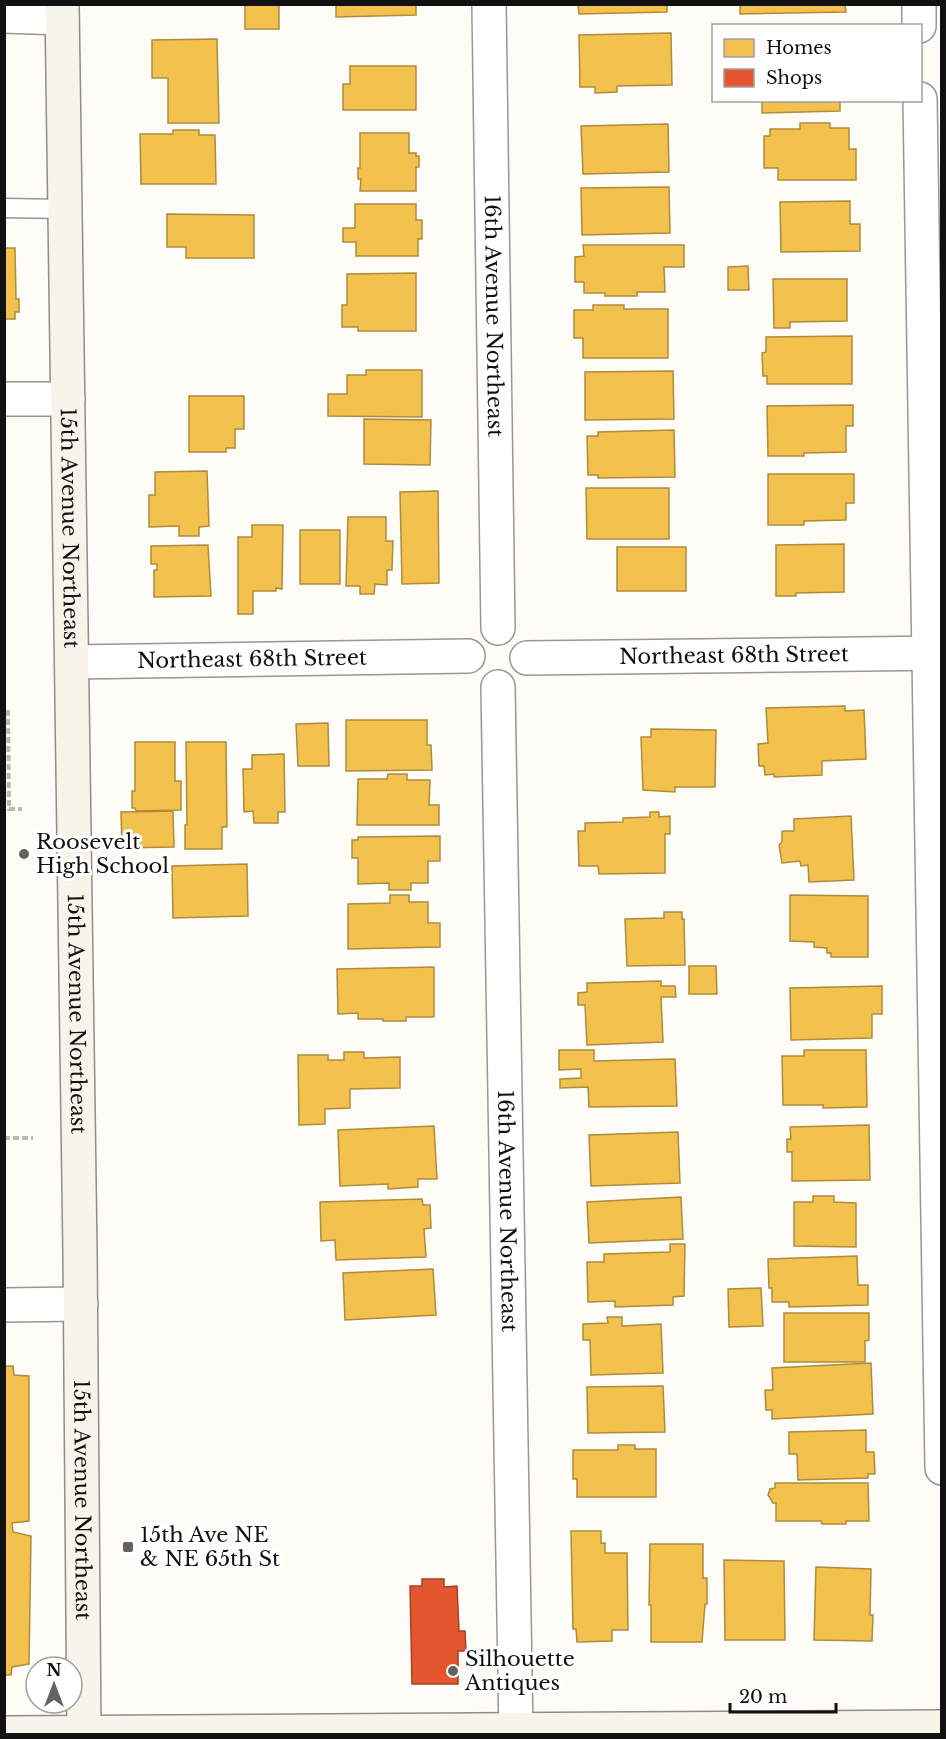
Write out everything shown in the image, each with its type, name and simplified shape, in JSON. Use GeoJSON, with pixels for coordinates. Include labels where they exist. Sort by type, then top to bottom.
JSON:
{"type":"FeatureCollection","features":[{"type":"Feature","properties":{"kind":"main road","name":"15th Avenue Northeast"},"geometry":{"type":"LineString","coordinates":[[62,11],[81,1304],[84,1734]]}},
{"type":"Feature","properties":{"kind":"main road"},"geometry":{"type":"LineString","coordinates":[[4,1733],[728,1732],[942,1727]]}},
{"type":"Feature","properties":{"kind":"street","name":"16th Avenue Northeast"},"geometry":{"type":"LineString","coordinates":[[489,4],[498,628]]}},
{"type":"Feature","properties":{"kind":"street"},"geometry":{"type":"LineString","coordinates":[[919,4],[919,24]]}},
{"type":"Feature","properties":{"kind":"street"},"geometry":{"type":"LineString","coordinates":[[4,16],[62,11]]}},
{"type":"Feature","properties":{"kind":"street"},"geometry":{"type":"LineString","coordinates":[[921,102],[935,653],[942,1468]]}},
{"type":"Feature","properties":{"kind":"street"},"geometry":{"type":"LineString","coordinates":[[4,399],[68,399]]}},
{"type":"Feature","properties":{"kind":"street"},"geometry":{"type":"LineString","coordinates":[[498,628],[517,635],[524,643],[527,658],[524,672],[517,680],[509,685],[498,687],[491,686],[475,676],[470,668],[468,656],[473,641],[479,634],[498,628]]}},
{"type":"Feature","properties":{"kind":"street","name":"Northeast 68th Street"},"geometry":{"type":"LineString","coordinates":[[527,658],[935,653]]}},
{"type":"Feature","properties":{"kind":"street","name":"Northeast 68th Street"},"geometry":{"type":"LineString","coordinates":[[72,662],[468,656]]}},
{"type":"Feature","properties":{"kind":"street","name":"16th Avenue Northeast"},"geometry":{"type":"LineString","coordinates":[[498,687],[516,1732]]}},
{"type":"Feature","properties":{"kind":"street"},"geometry":{"type":"LineString","coordinates":[[4,1305],[81,1304]]}},
{"type":"Feature","properties":{"kind":"lane"},"geometry":{"type":"LineString","coordinates":[[4,208],[66,209]]}},
{"type":"Feature","properties":{"kind":"path"},"geometry":{"type":"LineString","coordinates":[[6,710],[9,809],[22,809]]}},
{"type":"Feature","properties":{"kind":"path"},"geometry":{"type":"LineString","coordinates":[[4,1138],[33,1138]]}},
{"type":"Feature","properties":{"kind":"building: Homes"},"geometry":{"type":"Polygon","coordinates":[[[336,4],[416,4],[416,15],[336,17],[336,4]]]}},
{"type":"Feature","properties":{"kind":"building: Homes"},"geometry":{"type":"Polygon","coordinates":[[[578,4],[667,4],[667,12],[579,14],[578,4]]]}},
{"type":"Feature","properties":{"kind":"building: Homes"},"geometry":{"type":"Polygon","coordinates":[[[740,4],[845,4],[846,12],[740,14],[740,4]]]}},
{"type":"Feature","properties":{"kind":"building: Homes"},"geometry":{"type":"Polygon","coordinates":[[[245,5],[279,5],[279,29],[245,29],[245,5]]]}},
{"type":"Feature","properties":{"kind":"building: Homes"},"geometry":{"type":"Polygon","coordinates":[[[671,33],[672,85],[617,86],[617,92],[595,93],[595,87],[580,87],[579,35],[671,33]]]}},
{"type":"Feature","properties":{"kind":"building: Homes"},"geometry":{"type":"Polygon","coordinates":[[[217,39],[219,123],[168,123],[168,78],[152,78],[152,40],[217,39]]]}},
{"type":"Feature","properties":{"kind":"building: Homes"},"geometry":{"type":"Polygon","coordinates":[[[350,66],[416,66],[416,110],[343,110],[343,84],[350,84],[350,66]]]}},
{"type":"Feature","properties":{"kind":"building: Homes"},"geometry":{"type":"Polygon","coordinates":[[[762,102],[840,102],[840,111],[762,113],[762,102]]]}},
{"type":"Feature","properties":{"kind":"building: Homes"},"geometry":{"type":"Polygon","coordinates":[[[800,123],[830,123],[830,128],[849,128],[849,149],[856,149],[856,180],[778,180],[778,168],[764,168],[764,136],[770,136],[770,129],[800,129],[800,123]]]}},
{"type":"Feature","properties":{"kind":"building: Homes"},"geometry":{"type":"Polygon","coordinates":[[[668,124],[669,172],[583,174],[581,126],[668,124]]]}},
{"type":"Feature","properties":{"kind":"building: Homes"},"geometry":{"type":"Polygon","coordinates":[[[173,130],[199,130],[199,135],[215,135],[216,184],[141,184],[140,134],[173,134],[173,130]]]}},
{"type":"Feature","properties":{"kind":"building: Homes"},"geometry":{"type":"Polygon","coordinates":[[[360,133],[409,133],[409,153],[416,153],[416,156],[419,156],[419,167],[416,167],[416,191],[360,191],[361,179],[358,179],[358,168],[360,168],[360,133]]]}},
{"type":"Feature","properties":{"kind":"building: Homes"},"geometry":{"type":"Polygon","coordinates":[[[669,187],[670,233],[582,235],[581,188],[669,187]]]}},
{"type":"Feature","properties":{"kind":"building: Homes"},"geometry":{"type":"Polygon","coordinates":[[[850,201],[850,224],[860,224],[860,251],[781,252],[780,202],[850,201]]]}},
{"type":"Feature","properties":{"kind":"building: Homes"},"geometry":{"type":"Polygon","coordinates":[[[355,204],[416,204],[416,220],[422,220],[422,239],[418,239],[418,256],[356,256],[356,242],[343,242],[343,228],[355,228],[355,204]]]}},
{"type":"Feature","properties":{"kind":"building: Homes"},"geometry":{"type":"Polygon","coordinates":[[[167,214],[254,215],[254,258],[186,258],[186,247],[167,247],[167,214]]]}},
{"type":"Feature","properties":{"kind":"building: Homes"},"geometry":{"type":"Polygon","coordinates":[[[583,245],[684,245],[684,267],[664,267],[665,292],[637,292],[637,296],[605,296],[605,293],[584,293],[584,282],[575,282],[575,257],[584,256],[583,245]]]}},
{"type":"Feature","properties":{"kind":"building: Homes"},"geometry":{"type":"Polygon","coordinates":[[[4,248],[15,248],[16,299],[19,299],[19,312],[15,312],[15,319],[4,319],[4,248]]]}},
{"type":"Feature","properties":{"kind":"building: Homes"},"geometry":{"type":"Polygon","coordinates":[[[748,266],[749,290],[728,290],[728,267],[748,266]]]}},
{"type":"Feature","properties":{"kind":"building: Homes"},"geometry":{"type":"Polygon","coordinates":[[[416,273],[416,331],[358,331],[358,327],[342,327],[342,305],[347,305],[347,274],[416,273]]]}},
{"type":"Feature","properties":{"kind":"building: Homes"},"geometry":{"type":"Polygon","coordinates":[[[773,279],[847,279],[847,321],[790,322],[790,328],[774,328],[773,279]]]}},
{"type":"Feature","properties":{"kind":"building: Homes"},"geometry":{"type":"Polygon","coordinates":[[[593,305],[624,305],[624,309],[668,309],[668,358],[583,358],[583,338],[574,338],[574,310],[593,310],[593,305]]]}},
{"type":"Feature","properties":{"kind":"building: Homes"},"geometry":{"type":"Polygon","coordinates":[[[852,336],[852,384],[767,384],[767,376],[763,376],[762,353],[766,352],[766,337],[852,336]]]}},
{"type":"Feature","properties":{"kind":"building: Homes"},"geometry":{"type":"Polygon","coordinates":[[[366,370],[422,370],[422,417],[328,416],[328,394],[347,394],[347,375],[366,375],[366,370]]]}},
{"type":"Feature","properties":{"kind":"building: Homes"},"geometry":{"type":"Polygon","coordinates":[[[673,371],[674,419],[585,420],[585,372],[673,371]]]}},
{"type":"Feature","properties":{"kind":"building: Homes"},"geometry":{"type":"Polygon","coordinates":[[[189,396],[244,396],[244,429],[235,429],[235,448],[226,448],[226,452],[189,452],[189,396]]]}},
{"type":"Feature","properties":{"kind":"building: Homes"},"geometry":{"type":"Polygon","coordinates":[[[853,405],[853,426],[846,426],[846,452],[804,453],[804,456],[768,456],[767,406],[853,405]]]}},
{"type":"Feature","properties":{"kind":"building: Homes"},"geometry":{"type":"Polygon","coordinates":[[[364,419],[431,420],[430,465],[364,464],[364,419]]]}},
{"type":"Feature","properties":{"kind":"building: Homes"},"geometry":{"type":"Polygon","coordinates":[[[674,430],[675,477],[598,478],[598,475],[588,475],[587,436],[598,436],[598,432],[674,430]]]}},
{"type":"Feature","properties":{"kind":"building: Homes"},"geometry":{"type":"Polygon","coordinates":[[[207,471],[209,526],[199,527],[199,536],[179,536],[179,526],[149,527],[149,495],[155,495],[155,472],[207,471]]]}},
{"type":"Feature","properties":{"kind":"building: Homes"},"geometry":{"type":"Polygon","coordinates":[[[768,474],[854,474],[854,503],[846,503],[846,520],[804,521],[804,525],[768,525],[768,474]]]}},
{"type":"Feature","properties":{"kind":"building: Homes"},"geometry":{"type":"Polygon","coordinates":[[[586,488],[669,488],[669,539],[587,539],[586,488]]]}},
{"type":"Feature","properties":{"kind":"building: Homes"},"geometry":{"type":"Polygon","coordinates":[[[438,491],[439,583],[402,584],[400,492],[438,491]]]}},
{"type":"Feature","properties":{"kind":"building: Homes"},"geometry":{"type":"Polygon","coordinates":[[[348,517],[386,517],[386,541],[393,541],[392,570],[387,570],[387,585],[375,584],[374,594],[360,594],[360,586],[346,586],[348,517]]]}},
{"type":"Feature","properties":{"kind":"building: Homes"},"geometry":{"type":"Polygon","coordinates":[[[252,525],[283,525],[282,589],[253,591],[253,614],[238,614],[238,537],[252,537],[252,525]]]}},
{"type":"Feature","properties":{"kind":"building: Homes"},"geometry":{"type":"Polygon","coordinates":[[[300,530],[340,530],[340,584],[300,584],[300,530]]]}},
{"type":"Feature","properties":{"kind":"building: Homes"},"geometry":{"type":"Polygon","coordinates":[[[844,544],[844,592],[796,593],[796,596],[776,596],[776,545],[844,544]]]}},
{"type":"Feature","properties":{"kind":"building: Homes"},"geometry":{"type":"Polygon","coordinates":[[[208,545],[211,596],[154,597],[154,570],[157,570],[157,564],[151,564],[151,546],[208,545]]]}},
{"type":"Feature","properties":{"kind":"building: Homes"},"geometry":{"type":"Polygon","coordinates":[[[617,547],[686,547],[686,591],[617,591],[617,547]]]}},
{"type":"Feature","properties":{"kind":"building: Homes"},"geometry":{"type":"Polygon","coordinates":[[[845,706],[845,711],[864,710],[866,759],[822,761],[822,775],[774,777],[774,774],[765,775],[764,766],[759,766],[758,744],[768,743],[766,708],[845,706]]]}},
{"type":"Feature","properties":{"kind":"building: Homes"},"geometry":{"type":"Polygon","coordinates":[[[346,720],[427,720],[427,745],[431,745],[432,770],[346,771],[346,720]]]}},
{"type":"Feature","properties":{"kind":"building: Homes"},"geometry":{"type":"Polygon","coordinates":[[[328,723],[329,766],[298,766],[296,724],[328,723]]]}},
{"type":"Feature","properties":{"kind":"building: Homes"},"geometry":{"type":"Polygon","coordinates":[[[651,729],[716,730],[715,787],[675,787],[675,792],[643,790],[641,737],[651,737],[651,729]]]}},
{"type":"Feature","properties":{"kind":"building: Homes"},"geometry":{"type":"Polygon","coordinates":[[[135,742],[175,742],[175,781],[181,781],[181,810],[136,811],[132,808],[132,791],[135,791],[135,742]]]}},
{"type":"Feature","properties":{"kind":"building: Homes"},"geometry":{"type":"Polygon","coordinates":[[[186,742],[226,742],[227,827],[222,827],[222,849],[185,849],[186,742]]]}},
{"type":"Feature","properties":{"kind":"building: Homes"},"geometry":{"type":"Polygon","coordinates":[[[284,754],[285,812],[278,812],[278,823],[254,823],[253,811],[244,812],[243,769],[252,769],[252,755],[284,754]]]}},
{"type":"Feature","properties":{"kind":"building: Homes"},"geometry":{"type":"Polygon","coordinates":[[[388,774],[407,774],[407,780],[430,780],[429,805],[439,805],[439,825],[357,825],[358,779],[387,779],[388,774]]]}},
{"type":"Feature","properties":{"kind":"building: Homes"},"geometry":{"type":"Polygon","coordinates":[[[173,811],[174,847],[122,848],[121,812],[173,811]]]}},
{"type":"Feature","properties":{"kind":"building: Homes"},"geometry":{"type":"Polygon","coordinates":[[[650,812],[659,812],[659,817],[670,816],[670,834],[665,834],[665,873],[599,874],[598,866],[579,866],[578,831],[585,831],[585,823],[623,822],[623,818],[650,817],[650,812]]]}},
{"type":"Feature","properties":{"kind":"building: Homes"},"geometry":{"type":"Polygon","coordinates":[[[851,816],[854,880],[809,882],[808,865],[801,866],[800,861],[782,863],[779,845],[782,842],[782,831],[794,831],[794,819],[851,816]]]}},
{"type":"Feature","properties":{"kind":"building: Homes"},"geometry":{"type":"Polygon","coordinates":[[[440,836],[440,861],[428,861],[428,883],[411,883],[411,890],[389,890],[389,883],[358,884],[358,858],[352,858],[352,840],[358,840],[358,837],[440,836]]]}},
{"type":"Feature","properties":{"kind":"building: Homes"},"geometry":{"type":"Polygon","coordinates":[[[247,864],[248,916],[173,918],[172,866],[247,864]]]}},
{"type":"Feature","properties":{"kind":"building: Homes"},"geometry":{"type":"Polygon","coordinates":[[[390,895],[409,895],[409,902],[428,902],[428,923],[440,923],[440,947],[348,949],[348,904],[390,903],[390,895]]]}},
{"type":"Feature","properties":{"kind":"building: Homes"},"geometry":{"type":"Polygon","coordinates":[[[790,895],[868,896],[868,957],[831,957],[831,953],[827,953],[827,948],[814,947],[814,942],[790,941],[790,895]]]}},
{"type":"Feature","properties":{"kind":"building: Homes"},"geometry":{"type":"Polygon","coordinates":[[[664,912],[682,912],[685,965],[627,966],[625,919],[664,918],[664,912]]]}},
{"type":"Feature","properties":{"kind":"building: Homes"},"geometry":{"type":"Polygon","coordinates":[[[689,966],[716,966],[717,994],[689,994],[689,966]]]}},
{"type":"Feature","properties":{"kind":"building: Homes"},"geometry":{"type":"Polygon","coordinates":[[[434,967],[434,1017],[406,1017],[406,1021],[383,1021],[383,1019],[358,1019],[358,1013],[338,1014],[337,969],[434,967]]]}},
{"type":"Feature","properties":{"kind":"building: Homes"},"geometry":{"type":"Polygon","coordinates":[[[661,981],[661,986],[675,986],[676,997],[661,997],[663,1042],[587,1045],[585,1005],[578,1005],[578,993],[587,992],[587,983],[661,981]]]}},
{"type":"Feature","properties":{"kind":"building: Homes"},"geometry":{"type":"Polygon","coordinates":[[[882,986],[882,1014],[872,1014],[872,1038],[791,1040],[790,988],[882,986]]]}},
{"type":"Feature","properties":{"kind":"building: Homes"},"geometry":{"type":"Polygon","coordinates":[[[559,1050],[594,1050],[594,1061],[675,1059],[677,1106],[589,1107],[588,1087],[560,1088],[560,1079],[581,1078],[581,1069],[559,1070],[559,1050]]]}},
{"type":"Feature","properties":{"kind":"building: Homes"},"geometry":{"type":"Polygon","coordinates":[[[804,1050],[866,1050],[867,1107],[823,1108],[823,1105],[783,1105],[782,1056],[804,1056],[804,1050]]]}},
{"type":"Feature","properties":{"kind":"building: Homes"},"geometry":{"type":"Polygon","coordinates":[[[344,1052],[364,1052],[364,1058],[400,1057],[400,1088],[350,1089],[350,1108],[325,1109],[325,1124],[299,1125],[298,1055],[328,1055],[328,1060],[344,1060],[344,1052]]]}},
{"type":"Feature","properties":{"kind":"building: Homes"},"geometry":{"type":"Polygon","coordinates":[[[869,1125],[870,1180],[792,1181],[792,1152],[787,1152],[787,1139],[791,1139],[790,1127],[869,1125]]]}},
{"type":"Feature","properties":{"kind":"building: Homes"},"geometry":{"type":"Polygon","coordinates":[[[434,1126],[437,1179],[418,1179],[418,1187],[388,1189],[388,1184],[340,1186],[338,1130],[434,1126]]]}},
{"type":"Feature","properties":{"kind":"building: Homes"},"geometry":{"type":"Polygon","coordinates":[[[678,1132],[680,1183],[591,1186],[589,1135],[678,1132]]]}},
{"type":"Feature","properties":{"kind":"building: Homes"},"geometry":{"type":"Polygon","coordinates":[[[813,1196],[834,1196],[834,1202],[856,1203],[856,1247],[794,1246],[794,1202],[813,1202],[813,1196]]]}},
{"type":"Feature","properties":{"kind":"building: Homes"},"geometry":{"type":"Polygon","coordinates":[[[681,1197],[683,1239],[589,1243],[587,1202],[681,1197]]]}},
{"type":"Feature","properties":{"kind":"building: Homes"},"geometry":{"type":"Polygon","coordinates":[[[422,1199],[423,1205],[430,1205],[431,1228],[424,1229],[426,1257],[336,1260],[335,1240],[321,1241],[320,1202],[422,1199]]]}},
{"type":"Feature","properties":{"kind":"building: Homes"},"geometry":{"type":"Polygon","coordinates":[[[670,1244],[685,1244],[684,1296],[673,1297],[673,1305],[615,1307],[615,1301],[588,1302],[587,1262],[604,1262],[604,1254],[670,1252],[670,1244]]]}},
{"type":"Feature","properties":{"kind":"building: Homes"},"geometry":{"type":"Polygon","coordinates":[[[857,1256],[858,1285],[868,1285],[868,1305],[789,1307],[789,1302],[772,1302],[768,1259],[857,1256]]]}},
{"type":"Feature","properties":{"kind":"building: Homes"},"geometry":{"type":"Polygon","coordinates":[[[433,1269],[436,1315],[345,1320],[343,1273],[433,1269]]]}},
{"type":"Feature","properties":{"kind":"building: Homes"},"geometry":{"type":"Polygon","coordinates":[[[761,1288],[763,1326],[729,1327],[728,1289],[761,1288]]]}},
{"type":"Feature","properties":{"kind":"building: Homes"},"geometry":{"type":"Polygon","coordinates":[[[784,1313],[869,1313],[869,1340],[865,1341],[865,1362],[784,1362],[784,1313]]]}},
{"type":"Feature","properties":{"kind":"building: Homes"},"geometry":{"type":"Polygon","coordinates":[[[607,1317],[622,1317],[622,1326],[661,1324],[663,1373],[591,1375],[590,1340],[583,1340],[583,1324],[608,1323],[607,1317]]]}},
{"type":"Feature","properties":{"kind":"building: Homes"},"geometry":{"type":"Polygon","coordinates":[[[871,1363],[873,1414],[772,1419],[772,1410],[766,1410],[765,1390],[773,1390],[772,1368],[871,1363]]]}},
{"type":"Feature","properties":{"kind":"building: Homes"},"geometry":{"type":"Polygon","coordinates":[[[4,1366],[13,1366],[14,1375],[29,1376],[29,1521],[12,1523],[13,1532],[31,1536],[29,1655],[24,1655],[24,1665],[12,1667],[11,1675],[4,1675],[4,1366]]]}},
{"type":"Feature","properties":{"kind":"building: Homes"},"geometry":{"type":"Polygon","coordinates":[[[663,1386],[665,1432],[588,1433],[587,1387],[663,1386]]]}},
{"type":"Feature","properties":{"kind":"building: Homes"},"geometry":{"type":"Polygon","coordinates":[[[866,1430],[866,1452],[874,1452],[875,1474],[868,1474],[868,1478],[798,1480],[797,1454],[789,1454],[789,1432],[866,1430]]]}},
{"type":"Feature","properties":{"kind":"building: Homes"},"geometry":{"type":"Polygon","coordinates":[[[618,1445],[635,1445],[635,1449],[656,1449],[656,1497],[577,1497],[577,1479],[573,1479],[573,1450],[618,1450],[618,1445]]]}},
{"type":"Feature","properties":{"kind":"building: Homes"},"geometry":{"type":"Polygon","coordinates":[[[775,1483],[868,1483],[869,1521],[822,1524],[821,1521],[776,1521],[776,1503],[773,1503],[768,1495],[770,1489],[775,1488],[775,1483]]]}},
{"type":"Feature","properties":{"kind":"building: Homes"},"geometry":{"type":"Polygon","coordinates":[[[571,1531],[601,1531],[601,1543],[605,1543],[605,1553],[627,1553],[628,1630],[612,1630],[612,1641],[577,1642],[576,1629],[573,1629],[571,1531]]]}},
{"type":"Feature","properties":{"kind":"building: Homes"},"geometry":{"type":"Polygon","coordinates":[[[650,1544],[703,1544],[703,1578],[707,1578],[707,1604],[705,1604],[702,1642],[651,1642],[650,1544]]]}},
{"type":"Feature","properties":{"kind":"building: Homes"},"geometry":{"type":"Polygon","coordinates":[[[724,1560],[784,1561],[785,1640],[725,1640],[724,1560]]]}},
{"type":"Feature","properties":{"kind":"building: Homes"},"geometry":{"type":"Polygon","coordinates":[[[816,1567],[871,1569],[872,1641],[814,1640],[816,1567]]]}},
{"type":"Feature","properties":{"kind":"building: Shops"},"geometry":{"type":"Polygon","coordinates":[[[422,1579],[444,1579],[444,1587],[457,1586],[459,1631],[465,1631],[466,1651],[458,1651],[458,1684],[412,1684],[410,1586],[422,1586],[422,1579]]]}},
{"type":"Feature","properties":{"kind":"place","name":"Roosevelt High School"},"geometry":{"type":"Point","coordinates":[24,854]}},
{"type":"Feature","properties":{"kind":"place","name":"15th Ave NE & NE 65th St"},"geometry":{"type":"Point","coordinates":[128,1547]}},
{"type":"Feature","properties":{"kind":"place","name":"Silhouette Antiques"},"geometry":{"type":"Point","coordinates":[453,1671]}}]}
